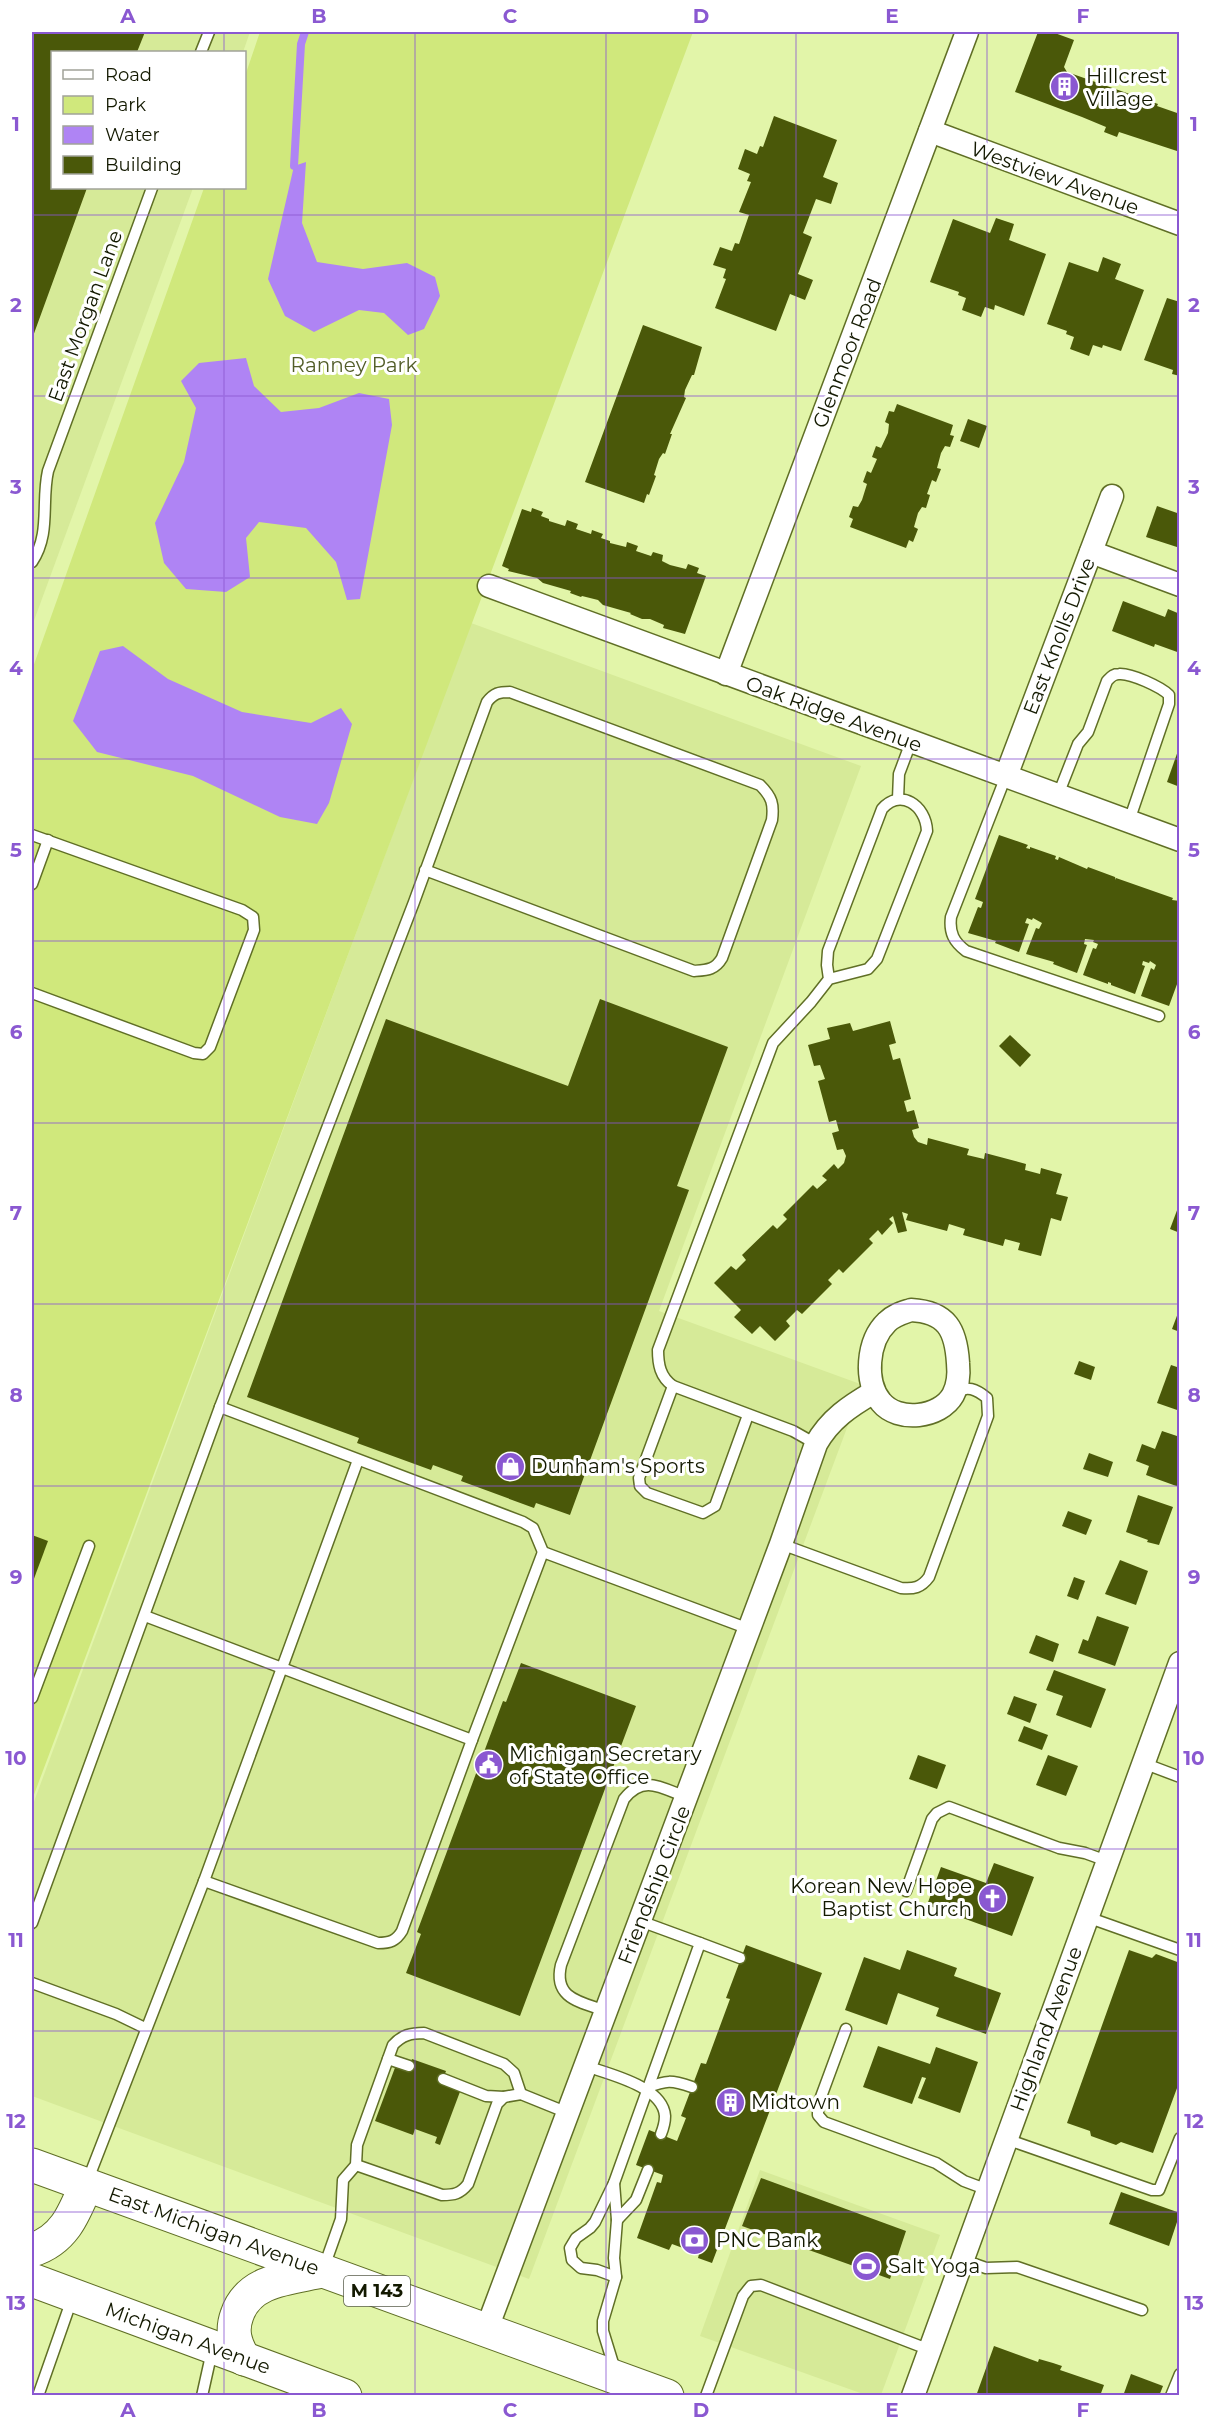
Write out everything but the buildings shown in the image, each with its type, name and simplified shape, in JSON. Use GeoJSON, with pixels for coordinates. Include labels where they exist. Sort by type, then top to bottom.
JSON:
{"type":"FeatureCollection","features":[{"type":"Feature","properties":{"kind":"main road","name":"East Michigan Avenue"},"geometry":{"type":"LineString","coordinates":[[32,2165],[667,2396]]}},
{"type":"Feature","properties":{"kind":"main road"},"geometry":{"type":"LineString","coordinates":[[32,2250],[49,2242],[63,2231],[76,2211],[86,2185]]}},
{"type":"Feature","properties":{"kind":"main road"},"geometry":{"type":"LineString","coordinates":[[243,2359],[234,2340],[234,2331],[236,2316],[245,2298],[273,2282],[322,2271]]}},
{"type":"Feature","properties":{"kind":"main road","name":"Michigan Avenue"},"geometry":{"type":"LineString","coordinates":[[32,2280],[345,2396]]}},
{"type":"Feature","properties":{"kind":"street","name":"Glenmoor Road"},"geometry":{"type":"LineString","coordinates":[[726,675],[967,32]]}},
{"type":"Feature","properties":{"kind":"street","name":"Westview Avenue"},"geometry":{"type":"LineString","coordinates":[[930,131],[1179,224]]}},
{"type":"Feature","properties":{"kind":"street","name":"East Knolls Drive"},"geometry":{"type":"LineString","coordinates":[[1006,776],[1112,496]]}},
{"type":"Feature","properties":{"kind":"street"},"geometry":{"type":"LineString","coordinates":[[1091,552],[1179,585]]}},
{"type":"Feature","properties":{"kind":"street","name":"Oak Ridge Avenue"},"geometry":{"type":"LineString","coordinates":[[489,586],[1179,840]]}},
{"type":"Feature","properties":{"kind":"street"},"geometry":{"type":"LineString","coordinates":[[911,1310],[924,1311],[938,1316],[950,1326],[955,1339],[958,1371],[953,1395],[946,1403],[934,1410],[910,1416],[883,1405],[874,1392],[871,1360],[878,1333],[886,1322],[897,1314],[911,1310]]}},
{"type":"Feature","properties":{"kind":"street","name":"Friendship Circle"},"geometry":{"type":"LineString","coordinates":[[486,2331],[781,1544],[816,1444],[823,1432],[849,1407],[874,1392]]}},
{"type":"Feature","properties":{"kind":"street","name":"Highland Avenue"},"geometry":{"type":"LineString","coordinates":[[913,2396],[1143,1763],[1172,1705],[1179,1663]]}},
{"type":"Feature","properties":{"kind":"lane"},"geometry":{"type":"LineString","coordinates":[[201,51],[209,32]]}},
{"type":"Feature","properties":{"kind":"lane","name":"East Morgan Lane"},"geometry":{"type":"LineString","coordinates":[[32,562],[38,552],[44,528],[45,482],[48,471],[152,189]]}},
{"type":"Feature","properties":{"kind":"lane"},"geometry":{"type":"LineString","coordinates":[[1058,795],[1078,744],[1088,732],[1107,681],[1112,675],[1121,673],[1162,688],[1169,695],[1169,704],[1129,821]]}},
{"type":"Feature","properties":{"kind":"lane"},"geometry":{"type":"LineString","coordinates":[[32,1923],[220,1407],[487,702],[492,695],[510,692],[760,785],[770,794],[774,805],[772,820],[722,958],[717,966],[706,970],[693,971],[425,870]]}},
{"type":"Feature","properties":{"kind":"lane"},"geometry":{"type":"LineString","coordinates":[[898,799],[899,774],[911,741]]}},
{"type":"Feature","properties":{"kind":"lane"},"geometry":{"type":"LineString","coordinates":[[1006,776],[951,917],[950,929],[956,943],[966,951],[1159,1016]]}},
{"type":"Feature","properties":{"kind":"lane"},"geometry":{"type":"LineString","coordinates":[[816,1444],[793,1431],[673,1386],[665,1381],[661,1372],[658,1350],[744,1117],[774,1043],[829,979],[868,969],[873,965],[927,831],[924,813],[917,806],[898,799],[889,801],[882,809],[828,951],[829,979]]}},
{"type":"Feature","properties":{"kind":"lane"},"geometry":{"type":"LineString","coordinates":[[32,835],[242,910],[253,917],[254,930],[210,1047],[203,1054],[194,1053],[32,993]]}},
{"type":"Feature","properties":{"kind":"lane"},"geometry":{"type":"LineString","coordinates":[[32,884],[48,840]]}},
{"type":"Feature","properties":{"kind":"lane"},"geometry":{"type":"LineString","coordinates":[[673,1386],[639,1478],[640,1486],[646,1493],[703,1513],[709,1511],[715,1506],[748,1415]]}},
{"type":"Feature","properties":{"kind":"lane"},"geometry":{"type":"LineString","coordinates":[[781,1544],[901,1588],[912,1589],[923,1586],[929,1577],[988,1416],[987,1398],[980,1392],[972,1388],[961,1389],[953,1395]]}},
{"type":"Feature","properties":{"kind":"lane"},"geometry":{"type":"LineString","coordinates":[[204,1881],[378,1943],[388,1943],[397,1939],[402,1931],[543,1552],[533,1528],[523,1522],[220,1407]]}},
{"type":"Feature","properties":{"kind":"lane"},"geometry":{"type":"LineString","coordinates":[[86,2185],[145,2028],[204,1881],[358,1460]]}},
{"type":"Feature","properties":{"kind":"lane"},"geometry":{"type":"LineString","coordinates":[[32,1698],[89,1546]]}},
{"type":"Feature","properties":{"kind":"lane"},"geometry":{"type":"LineString","coordinates":[[543,1552],[749,1629]]}},
{"type":"Feature","properties":{"kind":"lane"},"geometry":{"type":"LineString","coordinates":[[144,1616],[472,1740]]}},
{"type":"Feature","properties":{"kind":"lane"},"geometry":{"type":"LineString","coordinates":[[1143,1763],[1179,1777]]}},
{"type":"Feature","properties":{"kind":"lane"},"geometry":{"type":"LineString","coordinates":[[606,2011],[574,1999],[565,1993],[559,1975],[561,1965],[624,1799],[631,1790],[645,1784],[654,1784],[686,1797]]}},
{"type":"Feature","properties":{"kind":"lane"},"geometry":{"type":"LineString","coordinates":[[906,1891],[932,1819],[937,1813],[949,1807],[1059,1848],[1107,1860]]}},
{"type":"Feature","properties":{"kind":"lane"},"geometry":{"type":"LineString","coordinates":[[1087,1917],[1179,1950]]}},
{"type":"Feature","properties":{"kind":"lane"},"geometry":{"type":"LineString","coordinates":[[640,1921],[740,1958]]}},
{"type":"Feature","properties":{"kind":"lane"},"geometry":{"type":"LineString","coordinates":[[616,2277],[597,2270],[581,2268],[572,2260],[572,2243],[595,2222],[614,2183],[645,2099],[646,2088],[700,1944]]}},
{"type":"Feature","properties":{"kind":"lane"},"geometry":{"type":"LineString","coordinates":[[32,1983],[116,2014],[145,2028]]}},
{"type":"Feature","properties":{"kind":"lane"},"geometry":{"type":"LineString","coordinates":[[846,2029],[818,2105],[818,2115],[824,2122],[936,2163],[964,2181],[988,2190]]}},
{"type":"Feature","properties":{"kind":"lane"},"geometry":{"type":"LineString","coordinates":[[322,2271],[341,2219],[343,2180],[356,2164],[357,2145],[393,2045],[400,2037],[413,2033],[424,2033],[504,2064],[514,2073],[521,2094]]}},
{"type":"Feature","properties":{"kind":"lane"},"geometry":{"type":"LineString","coordinates":[[388,2059],[409,2066]]}},
{"type":"Feature","properties":{"kind":"lane"},"geometry":{"type":"LineString","coordinates":[[586,2066],[646,2088],[662,2106],[665,2114],[661,2134]]}},
{"type":"Feature","properties":{"kind":"lane"},"geometry":{"type":"LineString","coordinates":[[443,2079],[486,2096],[504,2097],[521,2094],[568,2113]]}},
{"type":"Feature","properties":{"kind":"lane"},"geometry":{"type":"LineString","coordinates":[[646,2088],[665,2081],[692,2087]]}},
{"type":"Feature","properties":{"kind":"lane"},"geometry":{"type":"LineString","coordinates":[[356,2164],[442,2195],[461,2193],[468,2184],[497,2104],[504,2097]]}},
{"type":"Feature","properties":{"kind":"lane"},"geometry":{"type":"LineString","coordinates":[[1006,2139],[1152,2190],[1159,2190],[1179,2138]]}},
{"type":"Feature","properties":{"kind":"lane"},"geometry":{"type":"LineString","coordinates":[[617,2220],[636,2200],[648,2170]]}},
{"type":"Feature","properties":{"kind":"lane"},"geometry":{"type":"LineString","coordinates":[[614,2183],[617,2220],[614,2258],[616,2277],[603,2321],[603,2331],[617,2377]]}},
{"type":"Feature","properties":{"kind":"lane"},"geometry":{"type":"LineString","coordinates":[[963,2259],[986,2268],[1017,2266],[1142,2310]]}},
{"type":"Feature","properties":{"kind":"lane"},"geometry":{"type":"LineString","coordinates":[[706,2396],[743,2296],[751,2286],[761,2285],[930,2350]]}},
{"type":"Feature","properties":{"kind":"lane"},"geometry":{"type":"LineString","coordinates":[[38,2396],[73,2295]]}},
{"type":"Feature","properties":{"kind":"lane"},"geometry":{"type":"LineString","coordinates":[[201,2396],[213,2347]]}},
{"type":"Feature","properties":{"kind":"lane"},"geometry":{"type":"LineString","coordinates":[[1171,2396],[1179,2374]]}},
{"type":"Feature","properties":{"kind":"shaded area"},"geometry":{"type":"Polygon","coordinates":[[[32,32],[250,32],[243,51],[51,51],[51,189],[193,189],[32,626],[32,32]]]}},
{"type":"Feature","properties":{"kind":"shaded area"},"geometry":{"type":"Polygon","coordinates":[[[471,623],[861,766],[659,1311],[863,1385],[529,2279],[32,2096],[32,1807],[471,623]]]}},
{"type":"Feature","properties":{"kind":"shaded area"},"geometry":{"type":"Polygon","coordinates":[[[760,2170],[940,2235],[881,2395],[866,2395],[700,2336],[760,2170]]]}},
{"type":"Feature","properties":{"kind":"green space","name":"Ranney Park"},"geometry":{"type":"Polygon","coordinates":[[[260,32],[693,32],[32,1800],[32,670],[204,189],[246,189],[246,73],[260,32]]]}},
{"type":"Feature","properties":{"kind":"water"},"geometry":{"type":"Polygon","coordinates":[[[306,162],[302,223],[317,262],[363,269],[407,263],[435,277],[440,296],[424,329],[408,335],[384,313],[359,310],[314,332],[285,316],[268,279],[294,166],[306,162]]]}},
{"type":"Feature","properties":{"kind":"water"},"geometry":{"type":"Polygon","coordinates":[[[246,358],[254,386],[281,412],[319,408],[359,393],[389,399],[392,425],[360,599],[347,600],[336,562],[306,528],[259,522],[246,538],[250,577],[226,592],[186,589],[164,563],[155,523],[184,462],[196,408],[181,381],[199,363],[246,358]]]}},
{"type":"Feature","properties":{"kind":"water"},"geometry":{"type":"Polygon","coordinates":[[[123,646],[168,679],[242,712],[311,723],[341,708],[352,724],[329,803],[317,824],[280,817],[193,776],[97,752],[73,721],[100,651],[123,646]]]}},
{"type":"Feature","properties":{"kind":"waterway"},"geometry":{"type":"LineString","coordinates":[[294,166],[301,44],[305,32]]}},
{"type":"Feature","properties":{"kind":"place","name":"Hillcrest Village"},"geometry":{"type":"Point","coordinates":[1065,87]}},
{"type":"Feature","properties":{"kind":"place","name":"Dunham's Sports"},"geometry":{"type":"Point","coordinates":[510,1466]}},
{"type":"Feature","properties":{"kind":"place","name":"Michigan Secretary of State Office"},"geometry":{"type":"Point","coordinates":[488,1765]}},
{"type":"Feature","properties":{"kind":"place","name":"Korean New Hope Baptist Church"},"geometry":{"type":"Point","coordinates":[993,1898]}},
{"type":"Feature","properties":{"kind":"place","name":"Midtown"},"geometry":{"type":"Point","coordinates":[730,2102]}},
{"type":"Feature","properties":{"kind":"place","name":"PNC Bank"},"geometry":{"type":"Point","coordinates":[695,2240]}},
{"type":"Feature","properties":{"kind":"place","name":"Salt Yoga"},"geometry":{"type":"Point","coordinates":[867,2266]}}]}
